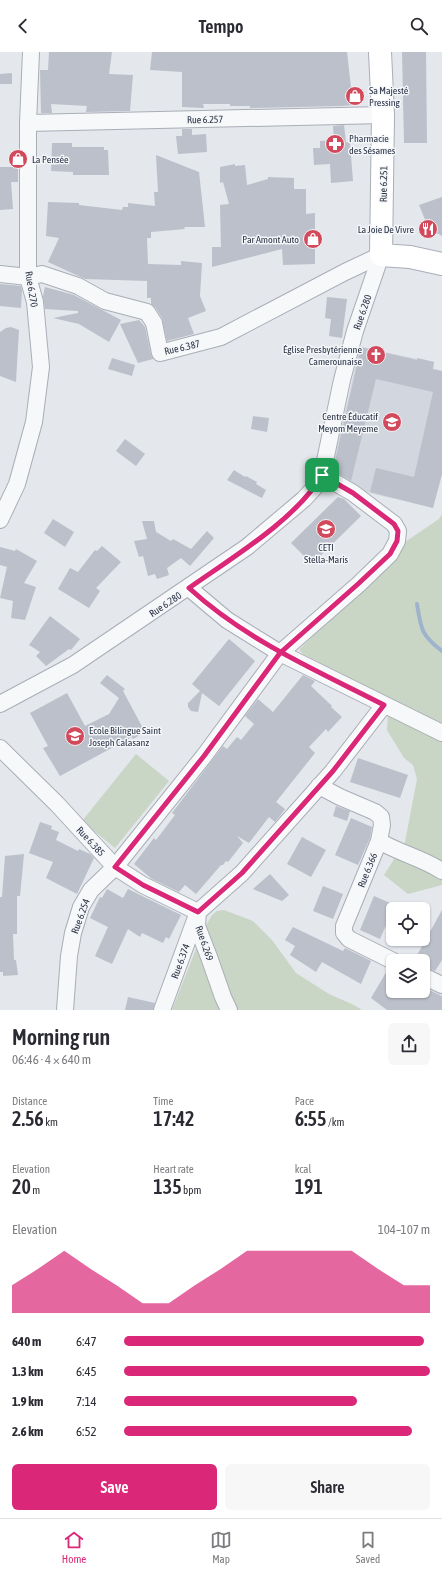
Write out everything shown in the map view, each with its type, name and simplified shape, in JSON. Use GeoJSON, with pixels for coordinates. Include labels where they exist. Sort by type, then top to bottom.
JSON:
{"type":"FeatureCollection","features":[{"type":"Feature","properties":{"kind":"main road","name":"Rue 6.251"},"geometry":{"type":"LineString","coordinates":[[380,52],[383,115],[381,255]]}},
{"type":"Feature","properties":{"kind":"main road"},"geometry":{"type":"LineString","coordinates":[[381,255],[410,258],[442,264]]}},
{"type":"Feature","properties":{"kind":"street","name":"Rue 6.270"},"geometry":{"type":"LineString","coordinates":[[0,520],[19,477],[34,422],[40,367],[35,302],[28,277],[28,123],[31,52]]}},
{"type":"Feature","properties":{"kind":"street","name":"Rue 6.257"},"geometry":{"type":"LineString","coordinates":[[28,123],[383,115]]}},
{"type":"Feature","properties":{"kind":"street","name":"Rue 6.387"},"geometry":{"type":"LineString","coordinates":[[0,274],[28,277],[42,274],[78,286],[105,301],[147,312],[154,323],[160,353],[221,337],[345,272],[381,255]]}},
{"type":"Feature","properties":{"kind":"street","name":"Rue 6.280"},"geometry":{"type":"LineString","coordinates":[[0,704],[72,665],[189,588],[247,547],[284,518],[314,488],[322,475],[342,380],[355,331],[381,255]]}},
{"type":"Feature","properties":{"kind":"street","name":"Rue 6.254"},"geometry":{"type":"LineString","coordinates":[[64,1010],[69,956],[73,933],[81,907],[91,890],[115,867],[204,756],[280,653],[390,554],[397,541],[398,531],[394,524],[353,493],[322,475]]}},
{"type":"Feature","properties":{"kind":"street"},"geometry":{"type":"LineString","coordinates":[[189,588],[227,620],[280,653],[442,733]]}},
{"type":"Feature","properties":{"kind":"street","name":"Rue 6.269"},"geometry":{"type":"LineString","coordinates":[[229,1010],[197,926],[198,912],[237,879],[319,786],[374,720],[384,705]]}},
{"type":"Feature","properties":{"kind":"street","name":"Rue 6.385"},"geometry":{"type":"LineString","coordinates":[[0,748],[58,804],[115,867],[143,885],[198,912]]}},
{"type":"Feature","properties":{"kind":"street","name":"Rue 6.366"},"geometry":{"type":"LineString","coordinates":[[319,786],[375,812],[381,817],[382,825],[379,841],[344,926],[344,933],[349,939],[386,958]]}},
{"type":"Feature","properties":{"kind":"street"},"geometry":{"type":"LineString","coordinates":[[379,841],[395,850],[431,864],[442,871]]}},
{"type":"Feature","properties":{"kind":"street","name":"Rue 6.374"},"geometry":{"type":"LineString","coordinates":[[162,1010],[198,912]]}},
{"type":"Feature","properties":{"kind":"street"},"geometry":{"type":"LineString","coordinates":[[430,979],[442,985]]}},
{"type":"Feature","properties":{"kind":"shaded area","name":"Centre Éducatif Meyom Meyeme"},"geometry":{"type":"Polygon","coordinates":[[[360,347],[434,362],[433,369],[442,371],[442,474],[433,508],[349,488],[330,478],[360,347]]]}},
{"type":"Feature","properties":{"kind":"green space"},"geometry":{"type":"Polygon","coordinates":[[[442,514],[442,885],[408,894],[384,875],[405,842],[417,779],[413,765],[404,758],[387,730],[389,699],[303,654],[299,650],[405,542],[439,519],[442,514]]]}},
{"type":"Feature","properties":{"kind":"green space"},"geometry":{"type":"Polygon","coordinates":[[[136,754],[169,781],[115,848],[82,821],[136,754]]]}},
{"type":"Feature","properties":{"kind":"green space"},"geometry":{"type":"Polygon","coordinates":[[[224,910],[253,921],[272,940],[296,973],[329,994],[362,1010],[172,1010],[203,931],[212,915],[217,911],[224,910]]]}},
{"type":"Feature","properties":{"kind":"building"},"geometry":{"type":"Polygon","coordinates":[[[49,52],[112,52],[109,74],[133,75],[130,111],[86,112],[87,106],[51,104],[52,113],[41,113],[40,70],[48,70],[49,52]]]}},
{"type":"Feature","properties":{"kind":"building"},"geometry":{"type":"Polygon","coordinates":[[[152,52],[347,52],[353,105],[250,108],[250,106],[230,106],[230,104],[203,104],[204,108],[182,107],[182,72],[150,70],[152,52]]]}},
{"type":"Feature","properties":{"kind":"building"},"geometry":{"type":"Polygon","coordinates":[[[402,52],[426,52],[427,143],[404,143],[402,52]]]}},
{"type":"Feature","properties":{"kind":"building"},"geometry":{"type":"Polygon","coordinates":[[[12,73],[12,84],[0,84],[0,74],[12,73]]]}},
{"type":"Feature","properties":{"kind":"building","name":"Pharmacie des Sésames"},"geometry":{"type":"Polygon","coordinates":[[[344,125],[346,142],[350,143],[353,181],[331,183],[330,164],[314,165],[313,148],[320,148],[320,141],[334,140],[333,126],[344,125]]]}},
{"type":"Feature","properties":{"kind":"building"},"geometry":{"type":"Polygon","coordinates":[[[182,129],[192,129],[192,135],[206,134],[207,152],[178,154],[176,136],[182,136],[182,129]]]}},
{"type":"Feature","properties":{"kind":"building"},"geometry":{"type":"Polygon","coordinates":[[[52,143],[72,143],[72,147],[104,147],[104,150],[108,150],[109,175],[73,175],[73,172],[51,171],[52,143]]]}},
{"type":"Feature","properties":{"kind":"building"},"geometry":{"type":"Polygon","coordinates":[[[156,155],[199,172],[205,227],[184,227],[185,229],[151,232],[151,238],[147,238],[148,264],[181,265],[181,261],[202,263],[200,296],[206,311],[188,318],[194,334],[167,341],[162,318],[155,307],[151,304],[151,298],[147,298],[147,281],[85,279],[48,262],[59,238],[46,236],[48,202],[79,203],[79,205],[122,210],[123,207],[128,207],[128,203],[155,206],[154,192],[158,192],[156,155]]]}},
{"type":"Feature","properties":{"kind":"building"},"geometry":{"type":"Polygon","coordinates":[[[235,164],[235,166],[245,165],[247,185],[268,179],[268,177],[294,178],[294,189],[306,189],[306,214],[315,213],[315,264],[283,265],[282,249],[212,267],[212,247],[221,247],[220,205],[229,204],[223,182],[220,183],[220,167],[235,164]]]}},
{"type":"Feature","properties":{"kind":"building"},"geometry":{"type":"Polygon","coordinates":[[[0,167],[18,167],[18,182],[11,182],[13,209],[0,210],[0,167]]]}},
{"type":"Feature","properties":{"kind":"building"},"geometry":{"type":"Polygon","coordinates":[[[442,197],[442,236],[430,229],[419,205],[442,197]]]}},
{"type":"Feature","properties":{"kind":"building"},"geometry":{"type":"Polygon","coordinates":[[[0,284],[21,286],[21,308],[0,306],[0,284]]]}},
{"type":"Feature","properties":{"kind":"building"},"geometry":{"type":"Polygon","coordinates":[[[45,287],[74,295],[121,320],[109,342],[79,324],[53,318],[78,313],[78,311],[45,309],[43,296],[45,287]]]}},
{"type":"Feature","properties":{"kind":"building"},"geometry":{"type":"Polygon","coordinates":[[[327,297],[347,299],[342,338],[329,336],[331,319],[325,318],[327,297]]]}},
{"type":"Feature","properties":{"kind":"building"},"geometry":{"type":"Polygon","coordinates":[[[139,320],[145,327],[153,359],[138,363],[120,324],[139,320]]]}},
{"type":"Feature","properties":{"kind":"building"},"geometry":{"type":"Polygon","coordinates":[[[11,327],[19,330],[16,382],[0,376],[0,332],[11,327]]]}},
{"type":"Feature","properties":{"kind":"building"},"geometry":{"type":"Polygon","coordinates":[[[361,347],[417,360],[417,358],[434,362],[433,369],[442,371],[442,474],[433,508],[370,492],[376,468],[414,477],[433,392],[376,379],[351,481],[333,470],[361,347]]]}},
{"type":"Feature","properties":{"kind":"building"},"geometry":{"type":"Polygon","coordinates":[[[112,358],[135,365],[132,376],[108,369],[112,358]]]}},
{"type":"Feature","properties":{"kind":"building"},"geometry":{"type":"Polygon","coordinates":[[[253,416],[269,418],[267,432],[251,429],[253,416]]]}},
{"type":"Feature","properties":{"kind":"building"},"geometry":{"type":"Polygon","coordinates":[[[125,439],[145,454],[136,466],[116,451],[125,439]]]}},
{"type":"Feature","properties":{"kind":"building"},"geometry":{"type":"Polygon","coordinates":[[[234,470],[257,482],[256,484],[266,490],[262,498],[227,480],[234,470]]]}},
{"type":"Feature","properties":{"kind":"building","name":"CETI Stella-Maris"},"geometry":{"type":"Polygon","coordinates":[[[338,497],[344,499],[361,516],[312,564],[291,543],[338,497]]]}},
{"type":"Feature","properties":{"kind":"building"},"geometry":{"type":"Polygon","coordinates":[[[53,519],[74,532],[65,547],[44,533],[53,519]]]}},
{"type":"Feature","properties":{"kind":"building"},"geometry":{"type":"Polygon","coordinates":[[[142,521],[154,521],[156,532],[171,541],[173,539],[191,549],[207,531],[214,538],[190,566],[181,558],[167,568],[169,575],[157,579],[155,574],[148,576],[143,556],[139,557],[134,541],[147,539],[142,521]]]}},
{"type":"Feature","properties":{"kind":"building"},"geometry":{"type":"Polygon","coordinates":[[[102,546],[121,562],[96,588],[100,591],[89,608],[58,589],[70,568],[78,572],[95,550],[97,551],[102,546]]]}},
{"type":"Feature","properties":{"kind":"building"},"geometry":{"type":"Polygon","coordinates":[[[0,547],[15,551],[16,549],[37,561],[24,583],[36,587],[25,620],[11,618],[13,601],[0,598],[7,567],[0,565],[0,547]]]}},
{"type":"Feature","properties":{"kind":"building"},"geometry":{"type":"Polygon","coordinates":[[[50,616],[80,639],[71,650],[69,649],[46,666],[36,656],[40,652],[29,645],[50,616]]]}},
{"type":"Feature","properties":{"kind":"building"},"geometry":{"type":"Polygon","coordinates":[[[229,639],[255,661],[219,706],[202,693],[198,712],[191,711],[188,707],[188,703],[200,691],[192,684],[229,639]]]}},
{"type":"Feature","properties":{"kind":"building"},"geometry":{"type":"Polygon","coordinates":[[[107,675],[125,689],[123,691],[145,732],[133,739],[132,737],[60,776],[43,748],[48,746],[30,713],[67,693],[85,726],[109,714],[119,698],[100,683],[107,675]]]}},
{"type":"Feature","properties":{"kind":"building"},"geometry":{"type":"Polygon","coordinates":[[[303,675],[315,681],[311,686],[342,717],[328,732],[326,729],[309,747],[315,753],[276,802],[285,809],[280,816],[275,822],[269,817],[249,843],[237,836],[243,843],[228,862],[226,861],[223,865],[221,865],[196,894],[185,885],[179,892],[152,879],[134,864],[154,838],[156,840],[175,815],[172,813],[223,746],[227,749],[237,737],[241,740],[254,724],[245,716],[258,699],[273,712],[303,675]]]}},
{"type":"Feature","properties":{"kind":"building"},"geometry":{"type":"Polygon","coordinates":[[[358,758],[408,775],[400,798],[350,782],[358,758]]]}},
{"type":"Feature","properties":{"kind":"building"},"geometry":{"type":"Polygon","coordinates":[[[336,806],[350,811],[347,821],[333,816],[336,806]]]}},
{"type":"Feature","properties":{"kind":"building"},"geometry":{"type":"Polygon","coordinates":[[[351,818],[372,827],[370,838],[358,865],[335,855],[351,818]]]}},
{"type":"Feature","properties":{"kind":"building"},"geometry":{"type":"Polygon","coordinates":[[[40,822],[52,826],[51,829],[59,832],[56,840],[78,851],[79,849],[90,854],[94,858],[77,894],[46,878],[53,862],[29,853],[40,822]]]}},
{"type":"Feature","properties":{"kind":"building"},"geometry":{"type":"Polygon","coordinates":[[[302,837],[326,850],[311,877],[287,864],[302,837]]]}},
{"type":"Feature","properties":{"kind":"building"},"geometry":{"type":"Polygon","coordinates":[[[24,854],[20,896],[17,896],[17,934],[13,934],[14,960],[16,960],[18,975],[3,976],[3,972],[0,972],[0,897],[2,897],[5,856],[24,854]]]}},
{"type":"Feature","properties":{"kind":"building"},"geometry":{"type":"Polygon","coordinates":[[[270,874],[289,895],[282,901],[253,889],[270,874]]]}},
{"type":"Feature","properties":{"kind":"building"},"geometry":{"type":"Polygon","coordinates":[[[323,886],[343,894],[333,919],[313,911],[323,886]]]}},
{"type":"Feature","properties":{"kind":"building"},"geometry":{"type":"Polygon","coordinates":[[[107,889],[123,898],[128,889],[181,915],[169,939],[166,937],[163,943],[142,933],[140,937],[128,929],[112,964],[95,956],[108,927],[90,918],[100,897],[102,898],[107,889]]]}},
{"type":"Feature","properties":{"kind":"building"},"geometry":{"type":"Polygon","coordinates":[[[374,896],[388,902],[386,902],[386,925],[380,939],[360,930],[374,896]]]}},
{"type":"Feature","properties":{"kind":"building"},"geometry":{"type":"Polygon","coordinates":[[[442,910],[442,960],[435,971],[430,969],[430,954],[418,954],[422,946],[430,946],[430,932],[442,910]]]}},
{"type":"Feature","properties":{"kind":"building"},"geometry":{"type":"Polygon","coordinates":[[[293,927],[343,951],[345,948],[371,961],[361,984],[322,962],[316,972],[290,955],[295,946],[285,940],[293,927]]]}},
{"type":"Feature","properties":{"kind":"building"},"geometry":{"type":"Polygon","coordinates":[[[386,972],[386,998],[430,998],[430,990],[442,996],[442,1010],[387,1010],[371,998],[386,972]]]}},
{"type":"Feature","properties":{"kind":"building"},"geometry":{"type":"Polygon","coordinates":[[[128,997],[155,1003],[153,1010],[125,1010],[128,997]]]}},
{"type":"Feature","properties":{"kind":"waterway"},"geometry":{"type":"LineString","coordinates":[[417,604],[423,631],[426,636],[442,651]]}},
{"type":"Feature","properties":{"kind":"place","name":"Sa Majesté Pressing"},"geometry":{"type":"Point","coordinates":[355,96]}},
{"type":"Feature","properties":{"kind":"place","name":"Pharmacie des Sésames"},"geometry":{"type":"Point","coordinates":[335,144]}},
{"type":"Feature","properties":{"kind":"place","name":"La Pensée"},"geometry":{"type":"Point","coordinates":[18,159]}},
{"type":"Feature","properties":{"kind":"place","name":"La Joie De Vivre"},"geometry":{"type":"Point","coordinates":[428,229]}},
{"type":"Feature","properties":{"kind":"place","name":"Par Amont Auto"},"geometry":{"type":"Point","coordinates":[313,239]}},
{"type":"Feature","properties":{"kind":"place","name":"Église Presbytérienne Camerounaise"},"geometry":{"type":"Point","coordinates":[376,355]}},
{"type":"Feature","properties":{"kind":"place","name":"Centre Éducatif Meyom Meyeme"},"geometry":{"type":"Point","coordinates":[392,422]}},
{"type":"Feature","properties":{"kind":"place","name":"CETI Stella-Maris"},"geometry":{"type":"Point","coordinates":[326,529]}},
{"type":"Feature","properties":{"kind":"place","name":"Ecole Bilingue Saint Joseph Calasanz"},"geometry":{"type":"Point","coordinates":[75,736]}},
{"type":"Feature","properties":{"kind":"route"},"geometry":{"type":"LineString","coordinates":[[322,475],[314,488],[284,518],[247,547],[189,588],[206,604],[227,620],[280,653],[384,705],[374,720],[333,771],[242,873],[232,884],[198,912],[143,885],[115,867],[204,756],[280,653],[390,554],[397,541],[398,531],[394,524],[353,493],[322,475]]}}]}
